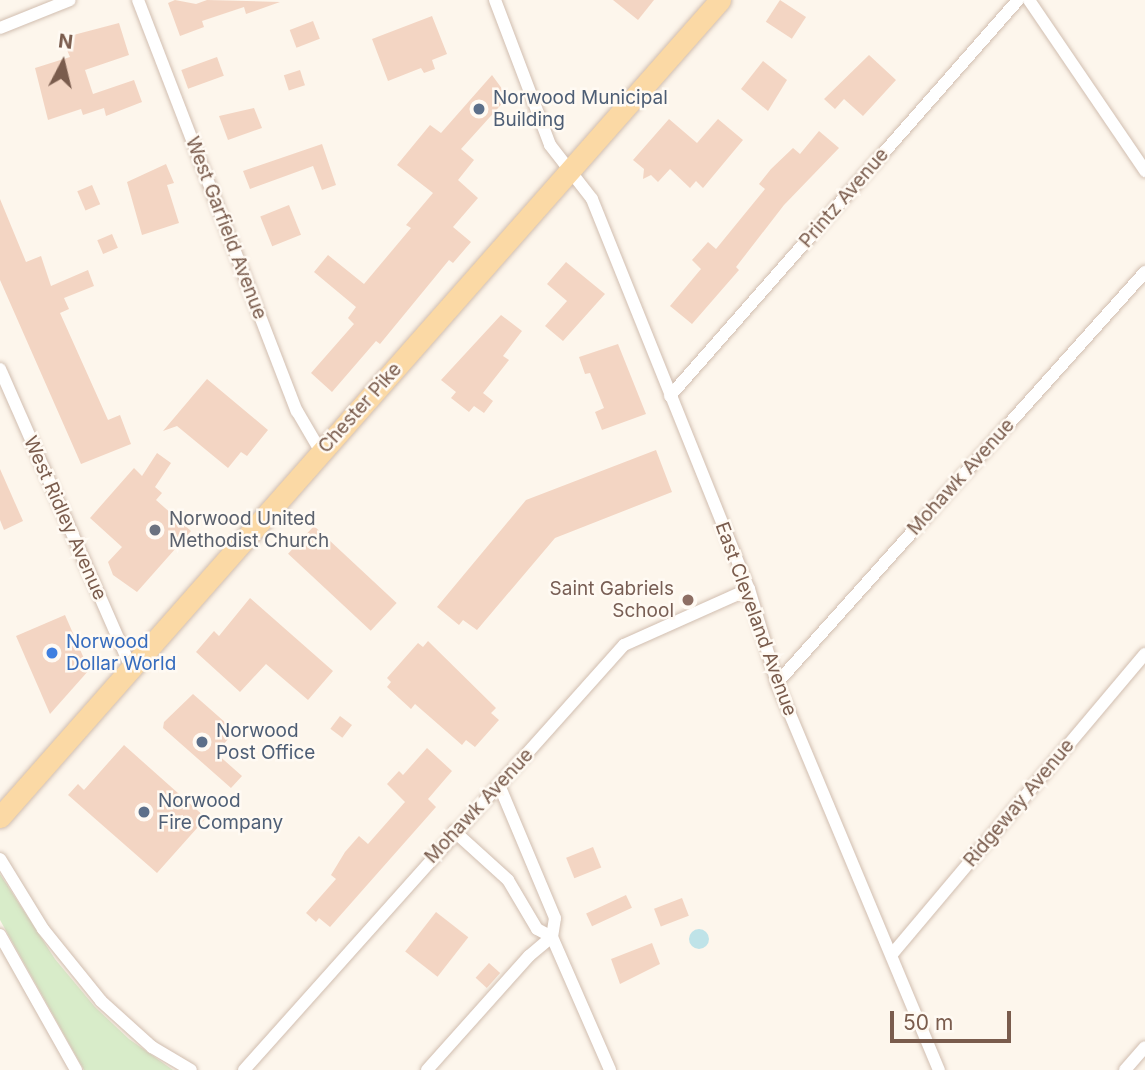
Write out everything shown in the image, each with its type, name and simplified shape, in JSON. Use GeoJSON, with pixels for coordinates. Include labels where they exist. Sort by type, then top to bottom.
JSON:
{"type":"FeatureCollection","features":[{"type":"Feature","properties":{"kind":"main road","name":"Chester Pike"},"geometry":{"type":"LineString","coordinates":[[0,817],[720,0]]}},
{"type":"Feature","properties":{"kind":"street"},"geometry":{"type":"LineString","coordinates":[[0,28],[70,0]]}},
{"type":"Feature","properties":{"kind":"street","name":"West Garfield Avenue"},"geometry":{"type":"LineString","coordinates":[[138,0],[297,411],[321,452]]}},
{"type":"Feature","properties":{"kind":"street","name":"East Cleveland Avenue"},"geometry":{"type":"LineString","coordinates":[[495,0],[550,145],[592,199],[749,589],[777,683],[893,953],[939,1070]]}},
{"type":"Feature","properties":{"kind":"street","name":"Printz Avenue"},"geometry":{"type":"LineString","coordinates":[[670,397],[1018,0]]}},
{"type":"Feature","properties":{"kind":"street"},"geometry":{"type":"LineString","coordinates":[[1029,0],[1145,171]]}},
{"type":"Feature","properties":{"kind":"street","name":"Mohawk Avenue"},"geometry":{"type":"LineString","coordinates":[[777,683],[1145,272]]}},
{"type":"Feature","properties":{"kind":"street","name":"West Ridley Avenue"},"geometry":{"type":"LineString","coordinates":[[0,369],[131,667]]}},
{"type":"Feature","properties":{"kind":"street","name":"Mohawk Avenue"},"geometry":{"type":"LineString","coordinates":[[244,1070],[454,831],[499,785],[624,645],[749,589]]}},
{"type":"Feature","properties":{"kind":"street","name":"Ridgeway Avenue"},"geometry":{"type":"LineString","coordinates":[[893,953],[1145,654]]}},
{"type":"Feature","properties":{"kind":"street"},"geometry":{"type":"LineString","coordinates":[[499,785],[555,918],[552,937],[610,1070]]}},
{"type":"Feature","properties":{"kind":"street"},"geometry":{"type":"LineString","coordinates":[[454,831],[508,880],[537,929],[552,937]]}},
{"type":"Feature","properties":{"kind":"street"},"geometry":{"type":"LineString","coordinates":[[0,859],[49,938],[101,1001],[152,1047],[191,1070]]}},
{"type":"Feature","properties":{"kind":"street"},"geometry":{"type":"LineString","coordinates":[[0,935],[75,1070]]}},
{"type":"Feature","properties":{"kind":"street"},"geometry":{"type":"LineString","coordinates":[[427,1070],[528,956],[552,937]]}},
{"type":"Feature","properties":{"kind":"street"},"geometry":{"type":"LineString","coordinates":[[1125,1070],[1145,1047]]}},
{"type":"Feature","properties":{"kind":"green space"},"geometry":{"type":"Polygon","coordinates":[[[0,874],[55,959],[95,1007],[129,1039],[173,1070],[84,1070],[0,920],[0,874]]]}},
{"type":"Feature","properties":{"kind":"water"},"geometry":{"type":"Polygon","coordinates":[[[699,929],[706,932],[709,939],[706,946],[699,949],[692,946],[689,939],[692,932],[699,929]]]}},
{"type":"Feature","properties":{"kind":"building"},"geometry":{"type":"Polygon","coordinates":[[[175,0],[196,4],[207,0],[280,2],[246,14],[244,7],[202,21],[204,27],[180,36],[168,3],[175,0]]]}},
{"type":"Feature","properties":{"kind":"building"},"geometry":{"type":"Polygon","coordinates":[[[613,0],[654,0],[638,20],[613,0]]]}},
{"type":"Feature","properties":{"kind":"building"},"geometry":{"type":"Polygon","coordinates":[[[780,0],[806,17],[792,39],[766,22],[780,0]]]}},
{"type":"Feature","properties":{"kind":"building"},"geometry":{"type":"Polygon","coordinates":[[[432,16],[447,54],[432,60],[435,69],[424,73],[421,68],[388,81],[372,39],[432,16]]]}},
{"type":"Feature","properties":{"kind":"building"},"geometry":{"type":"Polygon","coordinates":[[[313,21],[320,39],[296,48],[290,30],[313,21]]]}},
{"type":"Feature","properties":{"kind":"building"},"geometry":{"type":"Polygon","coordinates":[[[119,23],[129,55],[85,70],[93,94],[134,80],[142,102],[106,116],[104,108],[83,115],[81,109],[48,120],[35,68],[70,57],[62,38],[119,23]]]}},
{"type":"Feature","properties":{"kind":"building"},"geometry":{"type":"Polygon","coordinates":[[[869,55],[896,80],[863,116],[844,99],[835,109],[824,99],[869,55]]]}},
{"type":"Feature","properties":{"kind":"building"},"geometry":{"type":"Polygon","coordinates":[[[217,57],[224,76],[188,89],[181,70],[217,57]]]}},
{"type":"Feature","properties":{"kind":"building"},"geometry":{"type":"Polygon","coordinates":[[[763,61],[787,80],[768,111],[741,89],[763,61]]]}},
{"type":"Feature","properties":{"kind":"building"},"geometry":{"type":"Polygon","coordinates":[[[300,70],[305,85],[289,90],[284,75],[300,70]]]}},
{"type":"Feature","properties":{"kind":"building"},"geometry":{"type":"Polygon","coordinates":[[[492,75],[508,97],[461,149],[474,160],[458,180],[478,198],[453,227],[471,242],[453,263],[449,260],[380,344],[376,341],[332,392],[311,373],[354,324],[348,318],[356,307],[314,272],[328,255],[364,284],[411,228],[406,225],[433,193],[397,165],[430,125],[441,133],[492,75]]]}},
{"type":"Feature","properties":{"kind":"building"},"geometry":{"type":"Polygon","coordinates":[[[254,108],[262,128],[228,140],[219,116],[254,108]]]}},
{"type":"Feature","properties":{"kind":"building"},"geometry":{"type":"Polygon","coordinates":[[[669,119],[697,143],[718,119],[743,140],[703,188],[696,181],[690,188],[670,169],[658,182],[651,175],[643,179],[644,169],[633,160],[669,119]]]}},
{"type":"Feature","properties":{"kind":"building"},"geometry":{"type":"Polygon","coordinates":[[[819,131],[839,148],[784,205],[736,267],[739,270],[692,324],[670,306],[701,269],[692,260],[708,242],[716,249],[765,189],[759,184],[771,169],[793,148],[800,154],[819,131]]]}},
{"type":"Feature","properties":{"kind":"building"},"geometry":{"type":"Polygon","coordinates":[[[322,144],[336,185],[322,190],[313,166],[250,189],[243,171],[322,144]]]}},
{"type":"Feature","properties":{"kind":"building"},"geometry":{"type":"Polygon","coordinates":[[[166,164],[174,183],[167,185],[179,223],[142,235],[127,182],[166,164]]]}},
{"type":"Feature","properties":{"kind":"building"},"geometry":{"type":"Polygon","coordinates":[[[92,185],[100,204],[85,211],[77,191],[92,185]]]}},
{"type":"Feature","properties":{"kind":"building"},"geometry":{"type":"Polygon","coordinates":[[[0,199],[26,262],[41,256],[51,286],[88,270],[94,286],[64,298],[69,309],[60,313],[108,420],[120,415],[131,444],[81,464],[0,280],[0,199]]]}},
{"type":"Feature","properties":{"kind":"building"},"geometry":{"type":"Polygon","coordinates":[[[289,205],[301,235],[272,246],[260,217],[289,205]]]}},
{"type":"Feature","properties":{"kind":"building"},"geometry":{"type":"Polygon","coordinates":[[[112,234],[118,248],[103,254],[97,240],[112,234]]]}},
{"type":"Feature","properties":{"kind":"building"},"geometry":{"type":"Polygon","coordinates":[[[566,262],[605,294],[563,341],[545,326],[567,301],[547,284],[566,262]]]}},
{"type":"Feature","properties":{"kind":"building"},"geometry":{"type":"Polygon","coordinates":[[[501,315],[522,331],[503,356],[509,360],[483,393],[493,401],[484,413],[474,406],[469,412],[451,398],[456,392],[441,380],[501,315]]]}},
{"type":"Feature","properties":{"kind":"building"},"geometry":{"type":"Polygon","coordinates":[[[618,344],[646,414],[602,430],[595,412],[604,408],[590,373],[585,374],[579,357],[618,344]]]}},
{"type":"Feature","properties":{"kind":"building"},"geometry":{"type":"Polygon","coordinates":[[[207,379],[268,430],[247,456],[241,452],[228,468],[177,426],[163,431],[207,379]]]}},
{"type":"Feature","properties":{"kind":"building"},"geometry":{"type":"Polygon","coordinates":[[[656,450],[672,492],[555,538],[477,630],[463,620],[459,625],[437,607],[526,500],[656,450]]]}},
{"type":"Feature","properties":{"kind":"building","name":"Norwood United Methodist Church"},"geometry":{"type":"Polygon","coordinates":[[[157,453],[171,463],[155,487],[162,493],[156,500],[191,531],[137,592],[113,575],[108,562],[122,547],[90,518],[134,468],[142,476],[157,453]]]}},
{"type":"Feature","properties":{"kind":"building"},"geometry":{"type":"Polygon","coordinates":[[[0,469],[23,521],[4,530],[0,520],[0,469]]]}},
{"type":"Feature","properties":{"kind":"building"},"geometry":{"type":"Polygon","coordinates":[[[314,526],[397,603],[371,631],[288,554],[314,526]]]}},
{"type":"Feature","properties":{"kind":"building"},"geometry":{"type":"Polygon","coordinates":[[[250,598],[333,671],[308,700],[266,664],[240,692],[196,652],[214,631],[219,636],[250,598]]]}},
{"type":"Feature","properties":{"kind":"building","name":"Norwood Dollar World"},"geometry":{"type":"Polygon","coordinates":[[[65,615],[89,670],[50,714],[16,636],[65,615]]]}},
{"type":"Feature","properties":{"kind":"building"},"geometry":{"type":"Polygon","coordinates":[[[428,641],[496,708],[491,713],[499,720],[475,747],[466,740],[462,745],[415,704],[411,709],[387,687],[391,682],[387,678],[418,643],[423,647],[428,641]]]}},
{"type":"Feature","properties":{"kind":"building","name":"Norwood Post Office"},"geometry":{"type":"Polygon","coordinates":[[[193,694],[235,731],[216,753],[242,776],[231,788],[163,728],[164,722],[193,694]]]}},
{"type":"Feature","properties":{"kind":"building"},"geometry":{"type":"Polygon","coordinates":[[[340,716],[352,725],[342,738],[330,729],[340,716]]]}},
{"type":"Feature","properties":{"kind":"building","name":"Norwood Fire Company"},"geometry":{"type":"Polygon","coordinates":[[[124,745],[206,818],[157,873],[68,795],[78,784],[84,790],[124,745]]]}},
{"type":"Feature","properties":{"kind":"building"},"geometry":{"type":"Polygon","coordinates":[[[427,748],[452,771],[428,799],[436,807],[330,927],[319,918],[316,922],[306,913],[336,879],[331,875],[345,852],[359,836],[368,844],[405,802],[387,784],[399,771],[403,775],[427,748]]]}},
{"type":"Feature","properties":{"kind":"building"},"geometry":{"type":"Polygon","coordinates":[[[593,847],[601,867],[574,878],[566,858],[593,847]]]}},
{"type":"Feature","properties":{"kind":"building"},"geometry":{"type":"Polygon","coordinates":[[[626,895],[632,908],[592,926],[586,914],[626,895]]]}},
{"type":"Feature","properties":{"kind":"building"},"geometry":{"type":"Polygon","coordinates":[[[682,898],[689,916],[661,926],[654,909],[682,898]]]}},
{"type":"Feature","properties":{"kind":"building"},"geometry":{"type":"Polygon","coordinates":[[[436,912],[468,937],[438,977],[405,951],[436,912]]]}},
{"type":"Feature","properties":{"kind":"building"},"geometry":{"type":"Polygon","coordinates":[[[652,943],[660,964],[620,984],[611,959],[652,943]]]}},
{"type":"Feature","properties":{"kind":"building"},"geometry":{"type":"Polygon","coordinates":[[[489,963],[500,973],[487,988],[476,978],[489,963]]]}},
{"type":"Feature","properties":{"kind":"place","name":"Norwood Municipal Building"},"geometry":{"type":"Point","coordinates":[479,109]}},
{"type":"Feature","properties":{"kind":"place","name":"Norwood United Methodist Church"},"geometry":{"type":"Point","coordinates":[155,530]}},
{"type":"Feature","properties":{"kind":"place","name":"Saint Gabriels School"},"geometry":{"type":"Point","coordinates":[688,600]}},
{"type":"Feature","properties":{"kind":"place","name":"Norwood Dollar World"},"geometry":{"type":"Point","coordinates":[52,653]}},
{"type":"Feature","properties":{"kind":"place","name":"Norwood Post Office"},"geometry":{"type":"Point","coordinates":[202,742]}},
{"type":"Feature","properties":{"kind":"place","name":"Norwood Fire Company"},"geometry":{"type":"Point","coordinates":[144,812]}}]}
